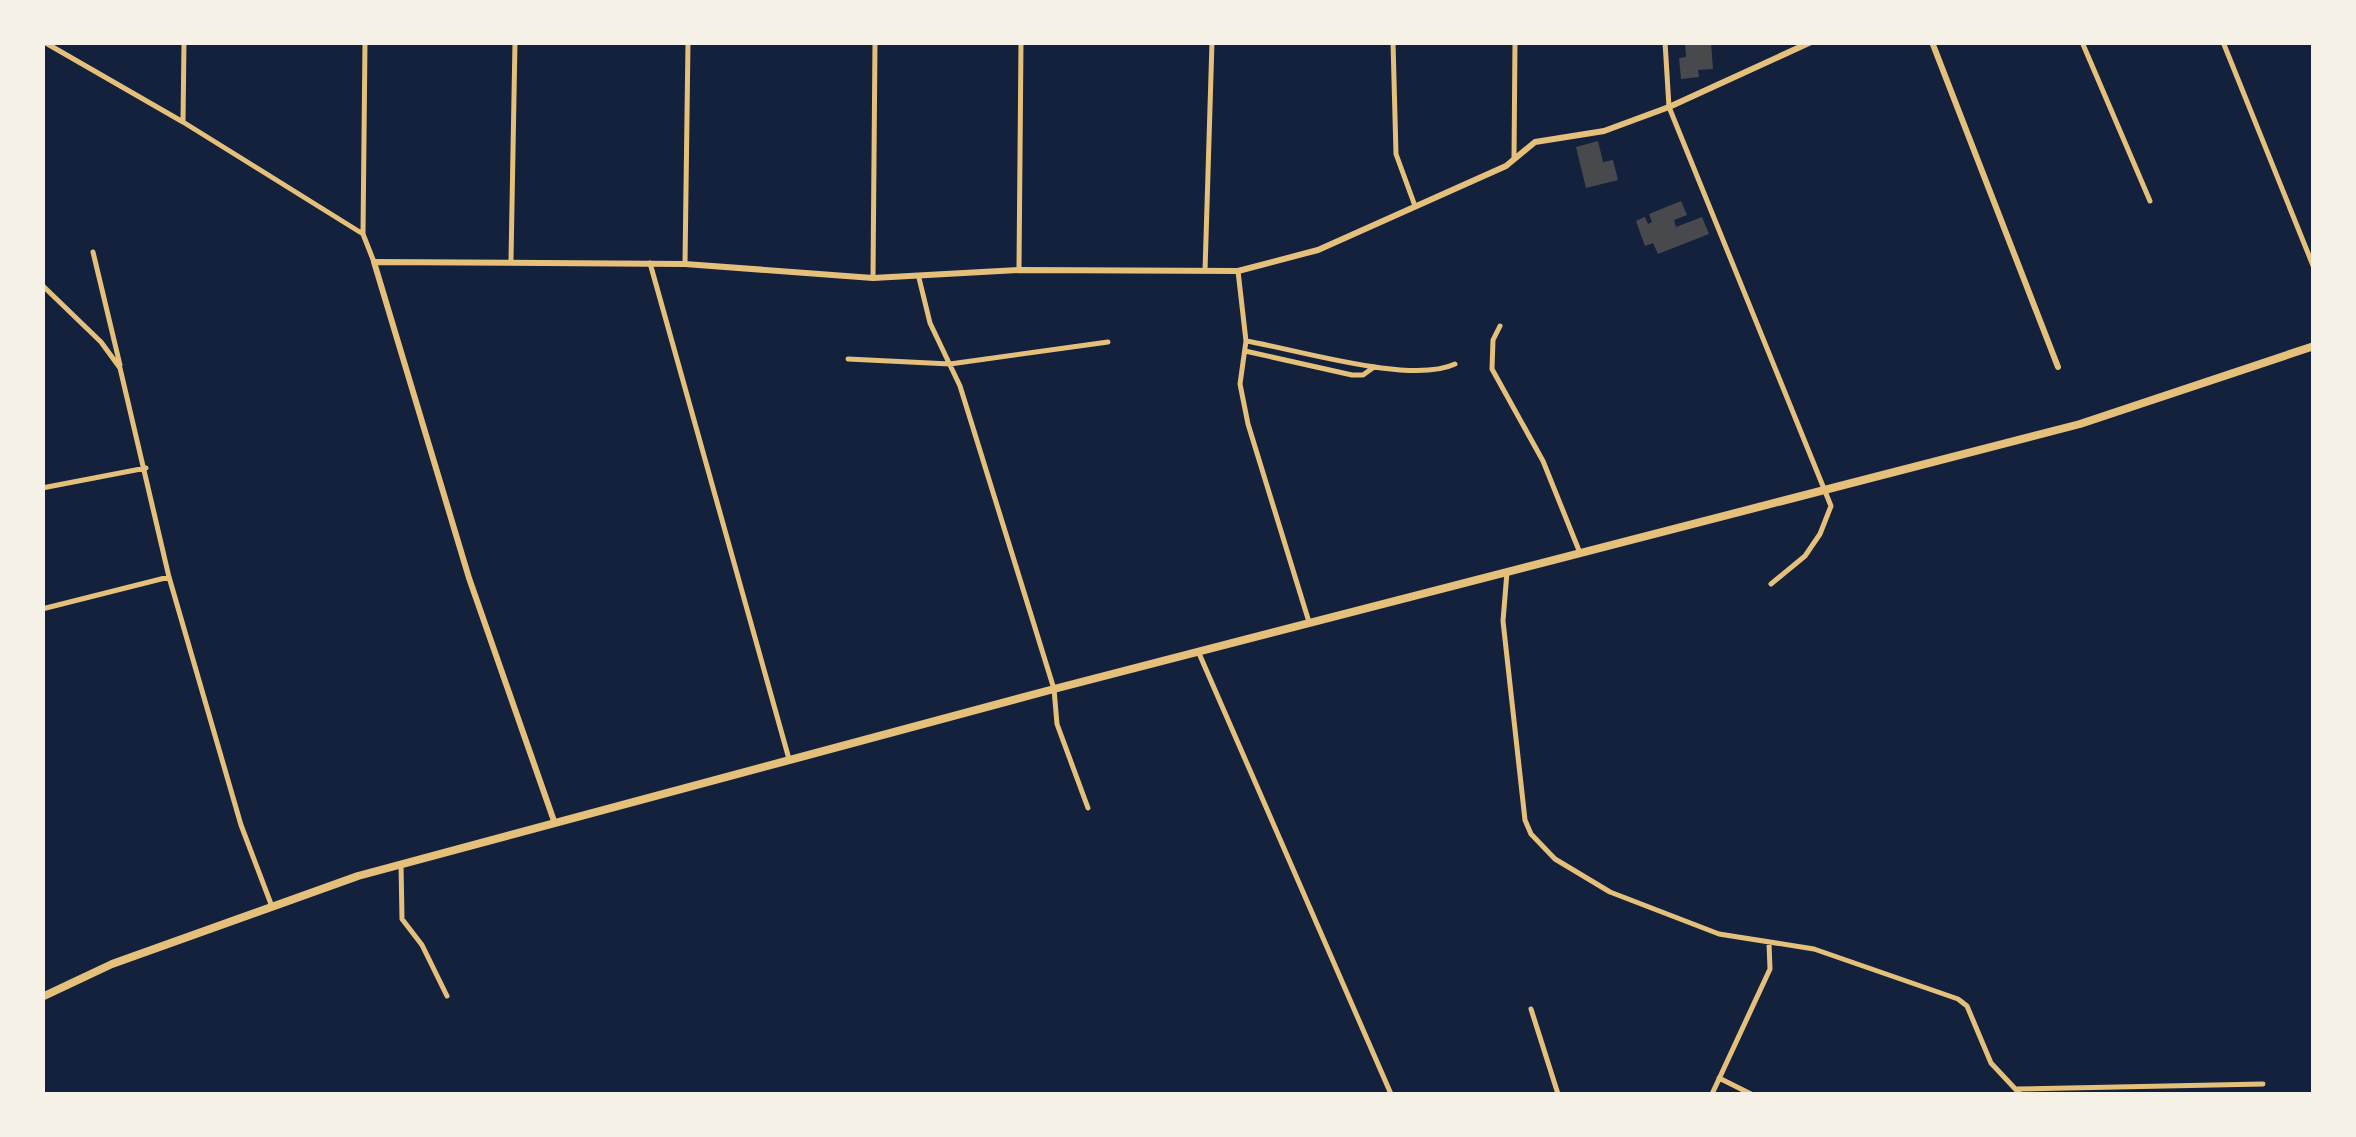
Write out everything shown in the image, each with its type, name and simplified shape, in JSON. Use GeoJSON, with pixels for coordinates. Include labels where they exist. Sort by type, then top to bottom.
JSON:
{"type":"FeatureCollection","features":[{"type":"Feature","properties":{"kind":"main road"},"geometry":{"type":"LineString","coordinates":[[42,997],[112,964],[271,904],[554,820],[2080,424],[2314,346]]}},
{"type":"Feature","properties":{"kind":"street"},"geometry":{"type":"LineString","coordinates":[[44,42],[183,122],[363,234]]}},
{"type":"Feature","properties":{"kind":"street"},"geometry":{"type":"LineString","coordinates":[[183,122],[184,42]]}},
{"type":"Feature","properties":{"kind":"street"},"geometry":{"type":"LineString","coordinates":[[365,42],[363,234],[468,578],[554,820]]}},
{"type":"Feature","properties":{"kind":"street"},"geometry":{"type":"LineString","coordinates":[[511,260],[515,42]]}},
{"type":"Feature","properties":{"kind":"street"},"geometry":{"type":"LineString","coordinates":[[685,264],[688,42]]}},
{"type":"Feature","properties":{"kind":"street"},"geometry":{"type":"LineString","coordinates":[[873,278],[875,42]]}},
{"type":"Feature","properties":{"kind":"street"},"geometry":{"type":"LineString","coordinates":[[1019,270],[1021,42]]}},
{"type":"Feature","properties":{"kind":"street"},"geometry":{"type":"LineString","coordinates":[[1204,271],[1212,42]]}},
{"type":"Feature","properties":{"kind":"street"},"geometry":{"type":"LineString","coordinates":[[1392,42],[1396,154],[1416,208]]}},
{"type":"Feature","properties":{"kind":"street"},"geometry":{"type":"LineString","coordinates":[[1514,160],[1516,42]]}},
{"type":"Feature","properties":{"kind":"street"},"geometry":{"type":"LineString","coordinates":[[1665,42],[1670,107],[1830,506],[1820,534],[1806,556],[1772,584]]}},
{"type":"Feature","properties":{"kind":"street"},"geometry":{"type":"LineString","coordinates":[[374,262],[685,264],[873,278],[1019,270],[1238,270],[1318,250],[1514,160],[1534,142],[1604,131],[1670,107],[1812,42]]}},
{"type":"Feature","properties":{"kind":"street"},"geometry":{"type":"LineString","coordinates":[[1932,42],[2058,367]]}},
{"type":"Feature","properties":{"kind":"street"},"geometry":{"type":"LineString","coordinates":[[2082,42],[2150,201]]}},
{"type":"Feature","properties":{"kind":"street"},"geometry":{"type":"LineString","coordinates":[[2223,42],[2314,268]]}},
{"type":"Feature","properties":{"kind":"street"},"geometry":{"type":"LineString","coordinates":[[93,252],[146,468],[168,577],[241,824],[271,904]]}},
{"type":"Feature","properties":{"kind":"street"},"geometry":{"type":"LineString","coordinates":[[650,263],[789,759]]}},
{"type":"Feature","properties":{"kind":"street"},"geometry":{"type":"LineString","coordinates":[[1238,270],[1246,341],[1240,384],[1248,424],[1309,622]]}},
{"type":"Feature","properties":{"kind":"street"},"geometry":{"type":"LineString","coordinates":[[919,278],[930,323],[950,364],[1054,689],[1057,724],[1088,808]]}},
{"type":"Feature","properties":{"kind":"street"},"geometry":{"type":"LineString","coordinates":[[42,285],[101,342],[120,368]]}},
{"type":"Feature","properties":{"kind":"street"},"geometry":{"type":"LineString","coordinates":[[1500,326],[1493,340],[1492,369],[1550,475],[1580,553]]}},
{"type":"Feature","properties":{"kind":"street"},"geometry":{"type":"LineString","coordinates":[[1246,341],[1374,367],[1442,369],[1455,364]]}},
{"type":"Feature","properties":{"kind":"street"},"geometry":{"type":"LineString","coordinates":[[848,359],[950,364],[1108,342]]}},
{"type":"Feature","properties":{"kind":"street"},"geometry":{"type":"LineString","coordinates":[[1245,351],[1352,374],[1364,374],[1374,367]]}},
{"type":"Feature","properties":{"kind":"street"},"geometry":{"type":"LineString","coordinates":[[42,488],[146,468]]}},
{"type":"Feature","properties":{"kind":"street"},"geometry":{"type":"LineString","coordinates":[[1507,572],[1503,621],[1531,834],[1555,859],[1610,892],[1719,934],[1814,949],[1958,999],[1967,1006],[1991,1063],[2017,1092],[2264,1084]]}},
{"type":"Feature","properties":{"kind":"street"},"geometry":{"type":"LineString","coordinates":[[42,609],[168,577]]}},
{"type":"Feature","properties":{"kind":"street"},"geometry":{"type":"LineString","coordinates":[[1198,651],[1391,1094]]}},
{"type":"Feature","properties":{"kind":"street"},"geometry":{"type":"LineString","coordinates":[[401,864],[402,920],[422,945],[448,996]]}},
{"type":"Feature","properties":{"kind":"street"},"geometry":{"type":"LineString","coordinates":[[1722,1094],[1713,1093],[1770,969],[1770,944]]}},
{"type":"Feature","properties":{"kind":"street"},"geometry":{"type":"LineString","coordinates":[[1531,1009],[1558,1094]]}},
{"type":"Feature","properties":{"kind":"street"},"geometry":{"type":"LineString","coordinates":[[1719,1078],[1751,1094]]}},
{"type":"Feature","properties":{"kind":"building"},"geometry":{"type":"Polygon","coordinates":[[[1685,42],[1711,42],[1713,69],[1698,70],[1699,77],[1681,79],[1679,58],[1686,57],[1685,42]]]}},
{"type":"Feature","properties":{"kind":"building"},"geometry":{"type":"Polygon","coordinates":[[[1598,141],[1603,162],[1613,160],[1618,180],[1586,188],[1576,147],[1598,141]]]}},
{"type":"Feature","properties":{"kind":"building"},"geometry":{"type":"Polygon","coordinates":[[[1681,201],[1687,215],[1674,220],[1676,227],[1702,217],[1709,234],[1658,254],[1653,243],[1645,246],[1636,221],[1645,217],[1648,224],[1652,222],[1649,214],[1681,201]]]}}]}
